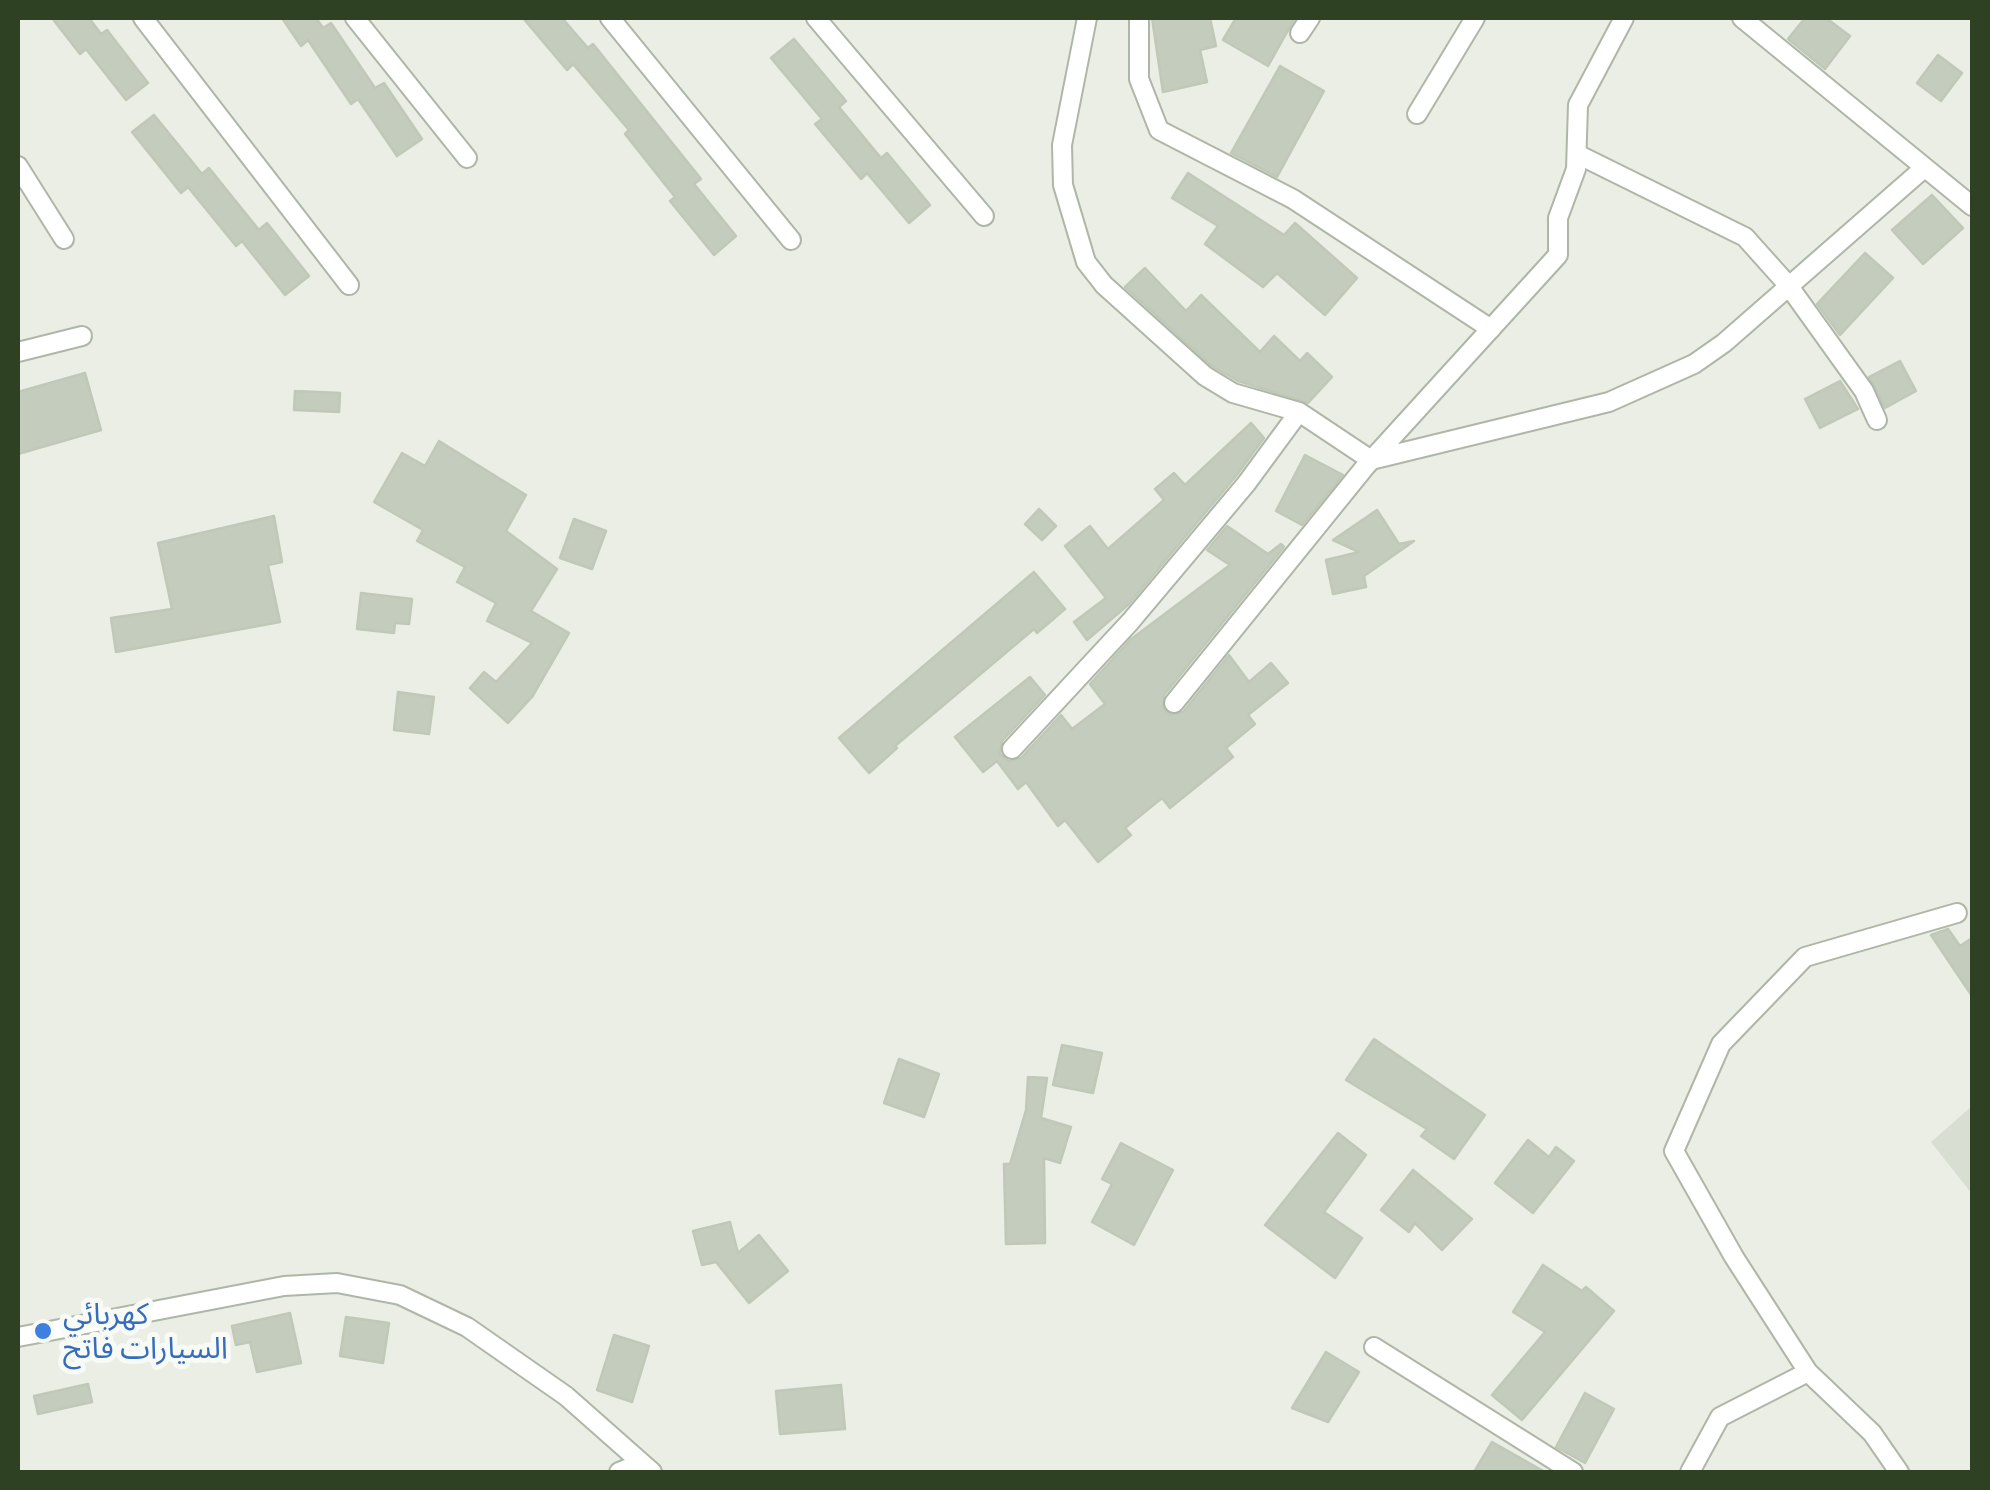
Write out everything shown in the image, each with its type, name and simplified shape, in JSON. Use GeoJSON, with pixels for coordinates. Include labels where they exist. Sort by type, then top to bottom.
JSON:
{"type":"FeatureCollection","features":[{"type":"Feature","properties":{"kind":"street"},"geometry":{"type":"LineString","coordinates":[[143,18],[350,285]]}},
{"type":"Feature","properties":{"kind":"street"},"geometry":{"type":"LineString","coordinates":[[355,18],[467,158]]}},
{"type":"Feature","properties":{"kind":"street"},"geometry":{"type":"LineString","coordinates":[[610,18],[790,240]]}},
{"type":"Feature","properties":{"kind":"street"},"geometry":{"type":"LineString","coordinates":[[816,18],[984,216]]}},
{"type":"Feature","properties":{"kind":"street"},"geometry":{"type":"LineString","coordinates":[[1086,18],[1062,145],[1063,185],[1086,262],[1104,285],[1205,376],[1233,394],[1298,412],[1372,460],[1609,402],[1650,386],[1724,343],[1923,169]]}},
{"type":"Feature","properties":{"kind":"street"},"geometry":{"type":"LineString","coordinates":[[1140,18],[1139,79],[1159,130],[1294,199],[1490,329]]}},
{"type":"Feature","properties":{"kind":"street"},"geometry":{"type":"LineString","coordinates":[[1417,114],[1475,18]]}},
{"type":"Feature","properties":{"kind":"street"},"geometry":{"type":"LineString","coordinates":[[1174,703],[1372,460],[1558,255],[1558,218],[1577,154],[1578,105],[1624,18]]}},
{"type":"Feature","properties":{"kind":"street"},"geometry":{"type":"LineString","coordinates":[[1742,18],[1972,206]]}},
{"type":"Feature","properties":{"kind":"street"},"geometry":{"type":"LineString","coordinates":[[1577,154],[1746,237],[1788,284],[1864,392],[1877,420]]}},
{"type":"Feature","properties":{"kind":"street"},"geometry":{"type":"LineString","coordinates":[[18,166],[64,239]]}},
{"type":"Feature","properties":{"kind":"street"},"geometry":{"type":"LineString","coordinates":[[18,352],[82,336]]}},
{"type":"Feature","properties":{"kind":"street"},"geometry":{"type":"LineString","coordinates":[[1012,749],[1176,568],[1298,412]]}},
{"type":"Feature","properties":{"kind":"street"},"geometry":{"type":"LineString","coordinates":[[1899,1472],[1872,1433],[1808,1372],[1734,1257],[1674,1151],[1721,1044],[1804,957],[1958,913]]}},
{"type":"Feature","properties":{"kind":"street"},"geometry":{"type":"LineString","coordinates":[[18,1337],[284,1286],[337,1283],[400,1295],[467,1327],[552,1386],[646,1468]]}},
{"type":"Feature","properties":{"kind":"street"},"geometry":{"type":"LineString","coordinates":[[1374,1347],[1573,1472]]}},
{"type":"Feature","properties":{"kind":"street"},"geometry":{"type":"LineString","coordinates":[[1690,1472],[1720,1417],[1808,1372]]}},
{"type":"Feature","properties":{"kind":"street"},"geometry":{"type":"LineString","coordinates":[[619,1472],[646,1468]]}},
{"type":"Feature","properties":{"kind":"shaded area"},"geometry":{"type":"Polygon","coordinates":[[[1972,1106],[1972,1194],[1931,1142],[1972,1106]]]}},
{"type":"Feature","properties":{"kind":"building"},"geometry":{"type":"Polygon","coordinates":[[[52,18],[89,18],[101,34],[107,30],[148,83],[126,100],[86,49],[80,54],[52,18]]]}},
{"type":"Feature","properties":{"kind":"building"},"geometry":{"type":"Polygon","coordinates":[[[282,18],[316,18],[323,28],[331,23],[375,88],[384,83],[422,139],[397,156],[358,99],[351,104],[308,40],[301,46],[282,18]]]}},
{"type":"Feature","properties":{"kind":"building"},"geometry":{"type":"Polygon","coordinates":[[[523,18],[562,18],[588,48],[593,44],[701,179],[694,184],[736,236],[714,255],[670,201],[675,197],[625,134],[629,130],[573,64],[567,70],[523,18]]]}},
{"type":"Feature","properties":{"kind":"building"},"geometry":{"type":"Polygon","coordinates":[[[1152,18],[1210,18],[1216,46],[1200,50],[1207,82],[1163,92],[1152,18]]]}},
{"type":"Feature","properties":{"kind":"building"},"geometry":{"type":"Polygon","coordinates":[[[1236,18],[1295,18],[1268,66],[1223,40],[1236,18]]]}},
{"type":"Feature","properties":{"kind":"building"},"geometry":{"type":"Polygon","coordinates":[[[1805,18],[1826,18],[1850,36],[1825,69],[1788,39],[1805,18]]]}},
{"type":"Feature","properties":{"kind":"building"},"geometry":{"type":"Polygon","coordinates":[[[794,39],[846,101],[839,107],[881,158],[887,153],[930,205],[909,223],[867,173],[861,179],[815,124],[822,119],[771,58],[794,39]]]}},
{"type":"Feature","properties":{"kind":"building"},"geometry":{"type":"Polygon","coordinates":[[[1938,55],[1962,73],[1941,101],[1917,83],[1938,55]]]}},
{"type":"Feature","properties":{"kind":"building"},"geometry":{"type":"Polygon","coordinates":[[[1280,66],[1324,91],[1277,177],[1231,153],[1280,66]]]}},
{"type":"Feature","properties":{"kind":"building"},"geometry":{"type":"Polygon","coordinates":[[[154,115],[202,174],[209,168],[259,230],[267,223],[309,276],[285,295],[242,241],[236,246],[188,187],[181,193],[132,132],[154,115]]]}},
{"type":"Feature","properties":{"kind":"building"},"geometry":{"type":"Polygon","coordinates":[[[1188,173],[1284,235],[1295,223],[1357,278],[1325,315],[1277,273],[1263,287],[1205,244],[1218,226],[1172,198],[1188,173]]]}},
{"type":"Feature","properties":{"kind":"building"},"geometry":{"type":"Polygon","coordinates":[[[1932,195],[1963,228],[1923,264],[1892,230],[1932,195]]]}},
{"type":"Feature","properties":{"kind":"building"},"geometry":{"type":"Polygon","coordinates":[[[1865,253],[1893,278],[1840,335],[1817,304],[1865,253]]]}},
{"type":"Feature","properties":{"kind":"building"},"geometry":{"type":"Polygon","coordinates":[[[1145,268],[1186,311],[1201,295],[1260,352],[1274,336],[1300,361],[1307,353],[1332,377],[1308,403],[1238,381],[1212,366],[1125,287],[1145,268]]]}},
{"type":"Feature","properties":{"kind":"building"},"geometry":{"type":"Polygon","coordinates":[[[1900,361],[1916,391],[1885,408],[1869,377],[1900,361]]]}},
{"type":"Feature","properties":{"kind":"building"},"geometry":{"type":"Polygon","coordinates":[[[85,373],[101,430],[18,454],[18,392],[85,373]]]}},
{"type":"Feature","properties":{"kind":"building"},"geometry":{"type":"Polygon","coordinates":[[[1840,381],[1858,409],[1820,428],[1805,399],[1840,381]]]}},
{"type":"Feature","properties":{"kind":"building"},"geometry":{"type":"Polygon","coordinates":[[[295,391],[340,393],[339,412],[294,410],[295,391]]]}},
{"type":"Feature","properties":{"kind":"building"},"geometry":{"type":"Polygon","coordinates":[[[1251,423],[1264,438],[1236,476],[1129,604],[1087,640],[1074,622],[1106,598],[1065,546],[1090,526],[1108,549],[1164,500],[1155,489],[1174,473],[1185,485],[1251,423]]]}},
{"type":"Feature","properties":{"kind":"building"},"geometry":{"type":"Polygon","coordinates":[[[439,441],[526,495],[506,531],[557,569],[531,611],[569,633],[532,697],[508,723],[470,688],[484,672],[496,682],[532,643],[487,621],[496,603],[457,582],[465,567],[417,541],[423,530],[374,502],[402,453],[425,466],[439,441]]]}},
{"type":"Feature","properties":{"kind":"building"},"geometry":{"type":"Polygon","coordinates":[[[1305,455],[1343,475],[1302,525],[1276,511],[1305,455]]]}},
{"type":"Feature","properties":{"kind":"building"},"geometry":{"type":"Polygon","coordinates":[[[1039,509],[1056,526],[1042,540],[1025,524],[1039,509]]]}},
{"type":"Feature","properties":{"kind":"building"},"geometry":{"type":"Polygon","coordinates":[[[1377,510],[1399,544],[1414,541],[1364,576],[1366,587],[1333,594],[1326,560],[1359,552],[1333,540],[1377,510]]]}},
{"type":"Feature","properties":{"kind":"building"},"geometry":{"type":"Polygon","coordinates":[[[274,516],[282,562],[268,565],[280,622],[116,652],[111,618],[172,609],[158,543],[274,516]]]}},
{"type":"Feature","properties":{"kind":"building"},"geometry":{"type":"Polygon","coordinates":[[[574,519],[606,531],[592,569],[560,558],[574,519]]]}},
{"type":"Feature","properties":{"kind":"building"},"geometry":{"type":"Polygon","coordinates":[[[1227,526],[1268,554],[1281,544],[1284,547],[1164,695],[1163,708],[1171,715],[1183,712],[1229,655],[1249,682],[1271,663],[1288,683],[1248,715],[1255,724],[1226,748],[1233,757],[1170,808],[1162,798],[1125,828],[1131,835],[1098,862],[1065,820],[1058,826],[1026,782],[1018,789],[997,761],[983,772],[955,737],[1030,677],[1045,695],[1002,741],[1000,754],[1008,761],[1021,758],[1061,715],[1072,729],[1105,704],[1090,684],[1130,640],[1230,565],[1207,550],[1227,526]]]}},
{"type":"Feature","properties":{"kind":"building"},"geometry":{"type":"Polygon","coordinates":[[[1034,572],[1065,609],[1037,633],[1034,629],[895,746],[869,773],[839,738],[1034,572]]]}},
{"type":"Feature","properties":{"kind":"building"},"geometry":{"type":"Polygon","coordinates":[[[361,593],[412,599],[409,624],[395,623],[394,633],[357,629],[361,593]]]}},
{"type":"Feature","properties":{"kind":"building"},"geometry":{"type":"Polygon","coordinates":[[[398,692],[434,697],[429,734],[394,730],[398,692]]]}},
{"type":"Feature","properties":{"kind":"building"},"geometry":{"type":"Polygon","coordinates":[[[1948,929],[1960,946],[1972,938],[1972,996],[1931,935],[1948,929]]]}},
{"type":"Feature","properties":{"kind":"building"},"geometry":{"type":"Polygon","coordinates":[[[1374,1039],[1485,1115],[1454,1159],[1421,1136],[1427,1129],[1346,1080],[1374,1039]]]}},
{"type":"Feature","properties":{"kind":"building"},"geometry":{"type":"Polygon","coordinates":[[[1062,1045],[1102,1053],[1093,1093],[1053,1085],[1062,1045]]]}},
{"type":"Feature","properties":{"kind":"building"},"geometry":{"type":"Polygon","coordinates":[[[899,1059],[939,1074],[924,1117],[884,1103],[899,1059]]]}},
{"type":"Feature","properties":{"kind":"building"},"geometry":{"type":"Polygon","coordinates":[[[1028,1077],[1047,1078],[1041,1118],[1071,1127],[1060,1163],[1044,1158],[1045,1243],[1006,1244],[1004,1164],[1010,1164],[1026,1110],[1028,1077]]]}},
{"type":"Feature","properties":{"kind":"building"},"geometry":{"type":"Polygon","coordinates":[[[1338,1133],[1366,1155],[1324,1212],[1362,1238],[1335,1278],[1265,1225],[1338,1133]]]}},
{"type":"Feature","properties":{"kind":"building"},"geometry":{"type":"Polygon","coordinates":[[[1528,1140],[1549,1157],[1556,1147],[1574,1161],[1533,1213],[1495,1183],[1528,1140]]]}},
{"type":"Feature","properties":{"kind":"building"},"geometry":{"type":"Polygon","coordinates":[[[1121,1143],[1173,1170],[1134,1245],[1092,1222],[1112,1184],[1102,1179],[1121,1143]]]}},
{"type":"Feature","properties":{"kind":"building"},"geometry":{"type":"Polygon","coordinates":[[[1413,1170],[1472,1219],[1442,1250],[1415,1223],[1409,1232],[1381,1210],[1413,1170]]]}},
{"type":"Feature","properties":{"kind":"building"},"geometry":{"type":"Polygon","coordinates":[[[730,1222],[738,1253],[759,1235],[788,1271],[749,1303],[716,1262],[702,1265],[693,1231],[730,1222]]]}},
{"type":"Feature","properties":{"kind":"building"},"geometry":{"type":"Polygon","coordinates":[[[1543,1265],[1582,1291],[1586,1287],[1614,1311],[1522,1420],[1492,1395],[1545,1332],[1513,1312],[1543,1265]]]}},
{"type":"Feature","properties":{"kind":"building"},"geometry":{"type":"Polygon","coordinates":[[[290,1313],[301,1363],[257,1372],[250,1342],[236,1345],[232,1326],[290,1313]]]}},
{"type":"Feature","properties":{"kind":"building"},"geometry":{"type":"Polygon","coordinates":[[[346,1317],[389,1323],[383,1363],[340,1356],[346,1317]]]}},
{"type":"Feature","properties":{"kind":"building"},"geometry":{"type":"Polygon","coordinates":[[[614,1335],[649,1346],[632,1402],[597,1390],[614,1335]]]}},
{"type":"Feature","properties":{"kind":"building"},"geometry":{"type":"Polygon","coordinates":[[[1326,1352],[1359,1372],[1328,1422],[1292,1408],[1326,1352]]]}},
{"type":"Feature","properties":{"kind":"building"},"geometry":{"type":"Polygon","coordinates":[[[88,1384],[92,1402],[38,1414],[34,1396],[88,1384]]]}},
{"type":"Feature","properties":{"kind":"building"},"geometry":{"type":"Polygon","coordinates":[[[841,1385],[845,1429],[780,1434],[776,1391],[841,1385]]]}},
{"type":"Feature","properties":{"kind":"building"},"geometry":{"type":"Polygon","coordinates":[[[1585,1393],[1614,1409],[1585,1463],[1556,1447],[1585,1393]]]}},
{"type":"Feature","properties":{"kind":"building"},"geometry":{"type":"Polygon","coordinates":[[[1492,1442],[1545,1472],[1474,1472],[1492,1442]]]}},
{"type":"Feature","properties":{"kind":"place","name":"كهربائي السيارات فاتح"},"geometry":{"type":"Point","coordinates":[43,1331]}}]}
